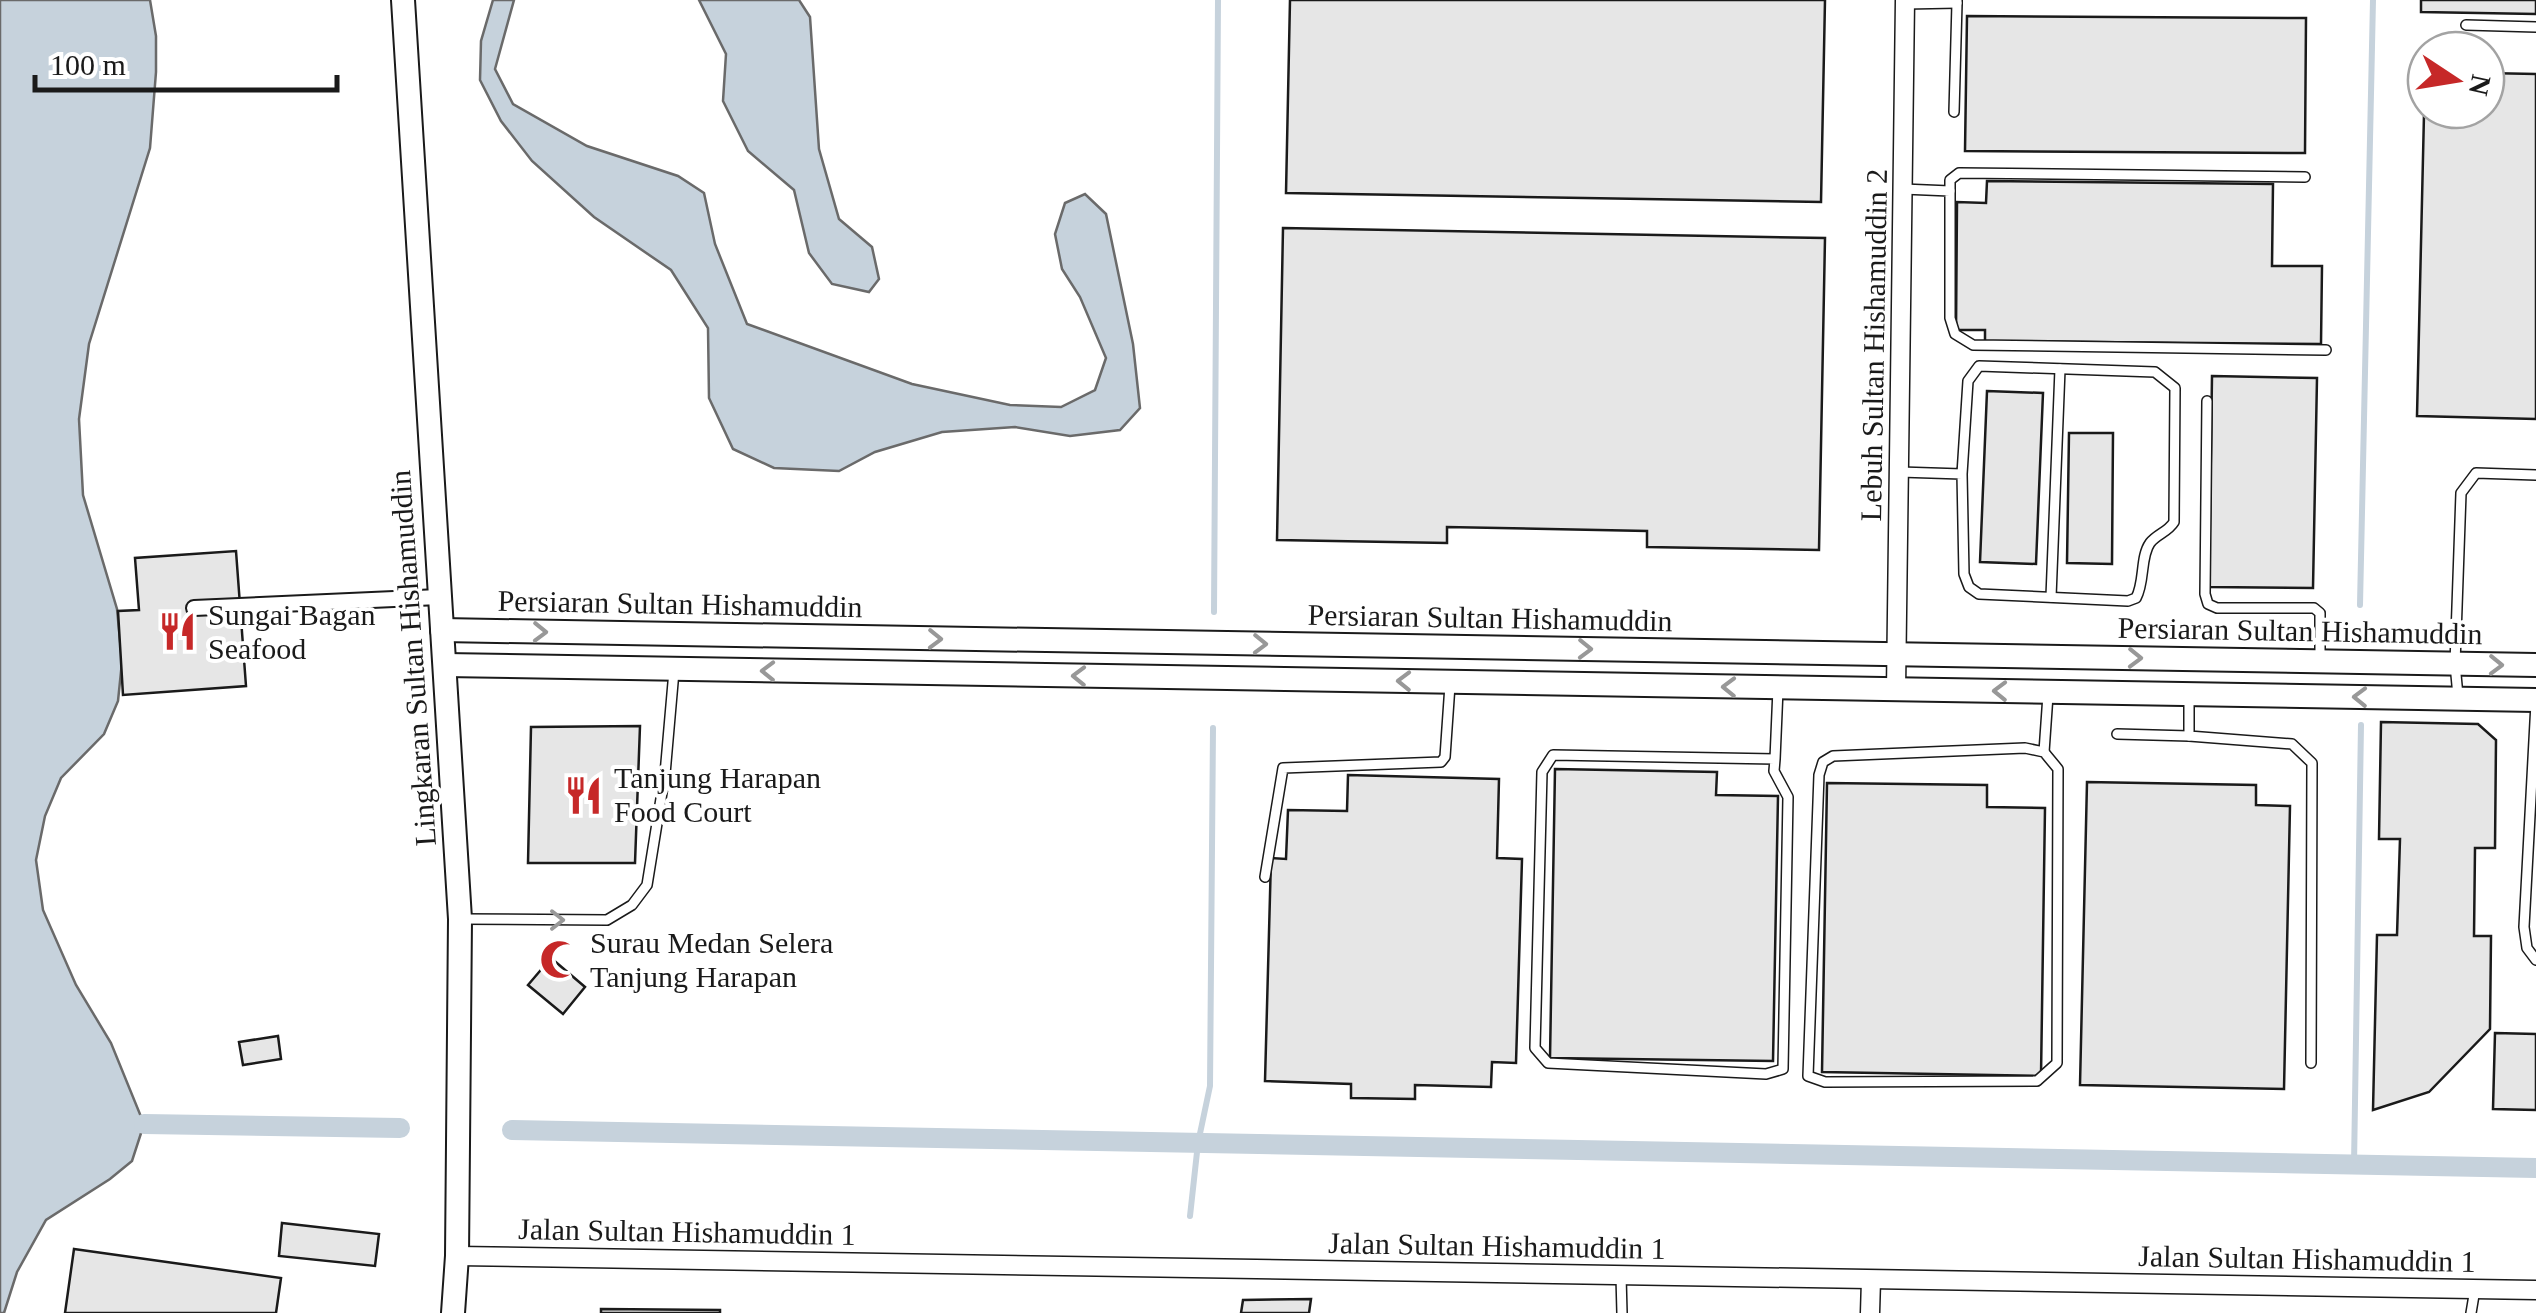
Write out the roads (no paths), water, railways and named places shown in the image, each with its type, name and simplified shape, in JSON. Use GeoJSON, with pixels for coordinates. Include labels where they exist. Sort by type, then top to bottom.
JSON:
{"type":"FeatureCollection","features":[{"type":"Feature","properties":{"kind":"street","name":"Lingkaran Sultan Hishamuddin"},"geometry":{"type":"LineString","coordinates":[[403,0],[460,920],[453,1313]]}},
{"type":"Feature","properties":{"kind":"street","name":"Lebuh Sultan Hishamuddin 2"},"geometry":{"type":"LineString","coordinates":[[1896,690],[1905,2]]}},
{"type":"Feature","properties":{"kind":"street"},"geometry":{"type":"LineString","coordinates":[[194,608],[439,597]]}},
{"type":"Feature","properties":{"kind":"street","name":"Persiaran Sultan Hishamuddin"},"geometry":{"type":"LineString","coordinates":[[442,630],[2536,665]]}},
{"type":"Feature","properties":{"kind":"street"},"geometry":{"type":"LineString","coordinates":[[864,638],[865,672]]}},
{"type":"Feature","properties":{"kind":"street"},"geometry":{"type":"LineString","coordinates":[[445,666],[2536,700]]}},
{"type":"Feature","properties":{"kind":"street","name":"Jalan Sultan Hishamuddin 1"},"geometry":{"type":"LineString","coordinates":[[457,1256],[2536,1290]]}},
{"type":"Feature","properties":{"kind":"street"},"geometry":{"type":"LineString","coordinates":[[1870,1313],[1871,1280]]}},
{"type":"Feature","properties":{"kind":"lane"},"geometry":{"type":"LineString","coordinates":[[1905,2],[1957,2],[1954,112]]}},
{"type":"Feature","properties":{"kind":"lane"},"geometry":{"type":"LineString","coordinates":[[2466,25],[2536,27]]}},
{"type":"Feature","properties":{"kind":"lane"},"geometry":{"type":"LineString","coordinates":[[2305,177],[1959,173],[1950,180],[1950,318],[1955,334],[1973,345],[2326,350]]}},
{"type":"Feature","properties":{"kind":"lane"},"geometry":{"type":"LineString","coordinates":[[1903,189],[1950,191]]}},
{"type":"Feature","properties":{"kind":"lane"},"geometry":{"type":"LineString","coordinates":[[1980,366],[2155,372],[2175,388],[2174,522],[2170,530],[2152,540],[2136,598],[2128,601],[1979,594],[1969,587],[1964,574],[1962,474],[1968,381],[1980,366]]}},
{"type":"Feature","properties":{"kind":"lane"},"geometry":{"type":"LineString","coordinates":[[2051,597],[2060,369]]}},
{"type":"Feature","properties":{"kind":"lane"},"geometry":{"type":"LineString","coordinates":[[2207,402],[2208,604],[2217,608],[2314,608],[2320,613],[2320,661]]}},
{"type":"Feature","properties":{"kind":"lane"},"geometry":{"type":"LineString","coordinates":[[1900,472],[1962,474]]}},
{"type":"Feature","properties":{"kind":"lane"},"geometry":{"type":"LineString","coordinates":[[2458,699],[2455,664],[2461,493],[2476,473],[2536,475]]}},
{"type":"Feature","properties":{"kind":"lane"},"geometry":{"type":"LineString","coordinates":[[460,920],[607,920],[632,905],[647,885],[665,774],[674,669]]}},
{"type":"Feature","properties":{"kind":"lane"},"geometry":{"type":"LineString","coordinates":[[1265,877],[1283,768],[1441,762],[1445,757],[1450,682]]}},
{"type":"Feature","properties":{"kind":"lane"},"geometry":{"type":"LineString","coordinates":[[1775,760],[1553,755],[1542,772],[1536,1048],[1548,1063],[1766,1074],[1783,1069],[1788,796],[1774,770],[1775,760],[1778,688]]}},
{"type":"Feature","properties":{"kind":"lane"},"geometry":{"type":"LineString","coordinates":[[2044,752],[2024,748],[1833,756],[1823,762],[1819,775],[1808,1076],[1825,1082],[2037,1081],[2057,1063],[2058,769],[2044,752],[2048,692]]}},
{"type":"Feature","properties":{"kind":"lane"},"geometry":{"type":"LineString","coordinates":[[2188,736],[2189,694]]}},
{"type":"Feature","properties":{"kind":"lane"},"geometry":{"type":"LineString","coordinates":[[2536,700],[2524,927],[2527,948],[2536,960]]}},
{"type":"Feature","properties":{"kind":"lane"},"geometry":{"type":"LineString","coordinates":[[2116,734],[2292,744],[2312,763],[2311,1063]]}},
{"type":"Feature","properties":{"kind":"lane"},"geometry":{"type":"LineString","coordinates":[[1620,1276],[1622,1313]]}},
{"type":"Feature","properties":{"kind":"lane"},"geometry":{"type":"LineString","coordinates":[[2471,1313],[2476,1289]]}},
{"type":"Feature","properties":{"kind":"waterway"},"geometry":{"type":"LineString","coordinates":[[1214,612],[1218,0]]}},
{"type":"Feature","properties":{"kind":"waterway"},"geometry":{"type":"LineString","coordinates":[[2360,605],[2373,0]]}},
{"type":"Feature","properties":{"kind":"waterway"},"geometry":{"type":"LineString","coordinates":[[2354,1165],[2361,725]]}},
{"type":"Feature","properties":{"kind":"waterway"},"geometry":{"type":"LineString","coordinates":[[1190,1216],[1198,1143],[1210,1086],[1213,728]]}},
{"type":"Feature","properties":{"kind":"waterway"},"geometry":{"type":"LineString","coordinates":[[144,1124],[400,1128]]}},
{"type":"Feature","properties":{"kind":"waterway"},"geometry":{"type":"LineString","coordinates":[[512,1130],[2536,1168]]}},
{"type":"Feature","properties":{"kind":"place","name":"Sungai Bagan Seafood"},"geometry":{"type":"Point","coordinates":[178,632]}},
{"type":"Feature","properties":{"kind":"place","name":"Tanjung Harapan Food Court"},"geometry":{"type":"Point","coordinates":[584,795]}},
{"type":"Feature","properties":{"kind":"place","name":"Surau Medan Selera Tanjung Harapan"},"geometry":{"type":"Point","coordinates":[560,960]}}]}
